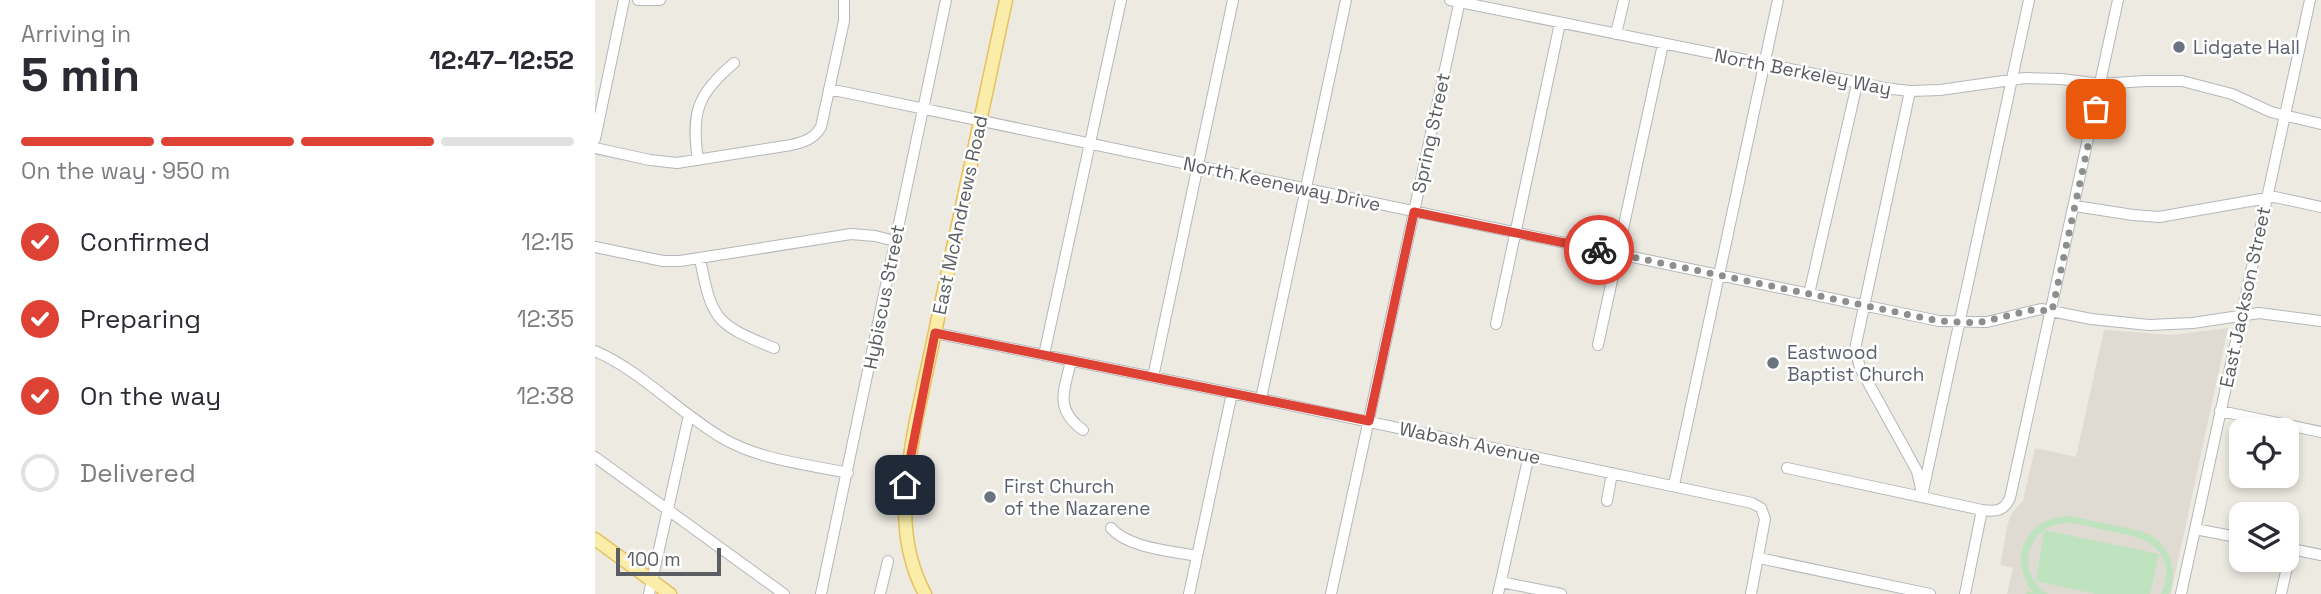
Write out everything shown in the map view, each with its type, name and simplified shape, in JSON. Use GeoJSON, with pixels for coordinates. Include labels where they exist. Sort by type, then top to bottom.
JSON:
{"type":"FeatureCollection","features":[{"type":"Feature","properties":{"kind":"main road","name":"East McAndrews Road"},"geometry":{"type":"LineString","coordinates":[[925,594],[911,559],[904,522],[909,458],[1006,0]]}},
{"type":"Feature","properties":{"kind":"main road"},"geometry":{"type":"LineString","coordinates":[[595,539],[670,594]]}},
{"type":"Feature","properties":{"kind":"street"},"geometry":{"type":"LineString","coordinates":[[595,139],[624,0]]}},
{"type":"Feature","properties":{"kind":"street"},"geometry":{"type":"LineString","coordinates":[[638,0],[660,0]]}},
{"type":"Feature","properties":{"kind":"street"},"geometry":{"type":"LineString","coordinates":[[595,148],[659,162],[698,160],[809,140],[821,127],[844,21],[844,0]]}},
{"type":"Feature","properties":{"kind":"street","name":"Hybiscus Street"},"geometry":{"type":"LineString","coordinates":[[821,594],[946,0]]}},
{"type":"Feature","properties":{"kind":"street"},"geometry":{"type":"LineString","coordinates":[[1044,355],[1121,0]]}},
{"type":"Feature","properties":{"kind":"street"},"geometry":{"type":"LineString","coordinates":[[1153,377],[1233,0]]}},
{"type":"Feature","properties":{"kind":"street"},"geometry":{"type":"LineString","coordinates":[[1261,399],[1346,0]]}},
{"type":"Feature","properties":{"kind":"street"},"geometry":{"type":"LineString","coordinates":[[1616,34],[1624,0]]}},
{"type":"Feature","properties":{"kind":"street"},"geometry":{"type":"LineString","coordinates":[[1674,485],[1777,0]]}},
{"type":"Feature","properties":{"kind":"street"},"geometry":{"type":"LineString","coordinates":[[1922,496],[2029,0]]}},
{"type":"Feature","properties":{"kind":"street"},"geometry":{"type":"LineString","coordinates":[[1787,468],[1982,510],[1997,511],[2004,508],[2010,498],[2052,311],[2118,0]]}},
{"type":"Feature","properties":{"kind":"street","name":"East Jackson Street"},"geometry":{"type":"LineString","coordinates":[[2181,594],[2310,0]]}},
{"type":"Feature","properties":{"kind":"street","name":"North Berkeley Way"},"geometry":{"type":"LineString","coordinates":[[1456,1],[1857,84],[1910,91],[1956,89],[2025,78],[2061,79],[2101,85],[2182,81],[2223,91],[2271,112],[2321,124]]}},
{"type":"Feature","properties":{"kind":"street","name":"Spring Street"},"geometry":{"type":"LineString","coordinates":[[1331,594],[1414,212],[1456,1]]}},
{"type":"Feature","properties":{"kind":"street"},"geometry":{"type":"LineString","coordinates":[[1496,324],[1560,23]]}},
{"type":"Feature","properties":{"kind":"street"},"geometry":{"type":"LineString","coordinates":[[1598,345],[1663,44]]}},
{"type":"Feature","properties":{"kind":"street"},"geometry":{"type":"LineString","coordinates":[[698,160],[694,128],[699,106],[711,85],[734,63]]}},
{"type":"Feature","properties":{"kind":"street"},"geometry":{"type":"LineString","coordinates":[[1809,294],[1857,84]]}},
{"type":"Feature","properties":{"kind":"street","name":"North Keeneway Drive"},"geometry":{"type":"LineString","coordinates":[[829,89],[1939,321],[1987,322],[2032,310],[2149,325],[2193,323],[2259,313],[2321,321]]}},
{"type":"Feature","properties":{"kind":"street"},"geometry":{"type":"LineString","coordinates":[[1910,91],[1855,356],[1917,471],[1922,496]]}},
{"type":"Feature","properties":{"kind":"street"},"geometry":{"type":"LineString","coordinates":[[2075,206],[2159,217],[2275,197],[2321,207]]}},
{"type":"Feature","properties":{"kind":"street"},"geometry":{"type":"LineString","coordinates":[[595,247],[663,261],[700,259],[851,234],[895,241]]}},
{"type":"Feature","properties":{"kind":"street"},"geometry":{"type":"LineString","coordinates":[[700,259],[709,301],[719,317],[737,332],[774,348]]}},
{"type":"Feature","properties":{"kind":"street","name":"Wabash Avenue"},"geometry":{"type":"LineString","coordinates":[[935,333],[1369,421],[1757,505],[1765,519],[1759,558]]}},
{"type":"Feature","properties":{"kind":"street"},"geometry":{"type":"LineString","coordinates":[[595,351],[646,382],[726,440],[754,453],[848,473]]}},
{"type":"Feature","properties":{"kind":"street"},"geometry":{"type":"LineString","coordinates":[[1071,360],[1064,393],[1064,408],[1067,416],[1083,430]]}},
{"type":"Feature","properties":{"kind":"street"},"geometry":{"type":"LineString","coordinates":[[1189,594],[1232,393]]}},
{"type":"Feature","properties":{"kind":"street"},"geometry":{"type":"LineString","coordinates":[[2221,411],[2321,432]]}},
{"type":"Feature","properties":{"kind":"street"},"geometry":{"type":"LineString","coordinates":[[649,594],[689,415]]}},
{"type":"Feature","properties":{"kind":"street"},"geometry":{"type":"LineString","coordinates":[[1498,594],[1529,455]]}},
{"type":"Feature","properties":{"kind":"street"},"geometry":{"type":"LineString","coordinates":[[595,457],[785,594]]}},
{"type":"Feature","properties":{"kind":"street"},"geometry":{"type":"LineString","coordinates":[[1607,501],[1612,473]]}},
{"type":"Feature","properties":{"kind":"street"},"geometry":{"type":"LineString","coordinates":[[1965,594],[1982,510]]}},
{"type":"Feature","properties":{"kind":"street"},"geometry":{"type":"LineString","coordinates":[[1111,528],[1123,539],[1135,543],[1197,556]]}},
{"type":"Feature","properties":{"kind":"street"},"geometry":{"type":"LineString","coordinates":[[2195,528],[2229,535]]}},
{"type":"Feature","properties":{"kind":"street"},"geometry":{"type":"LineString","coordinates":[[2299,551],[2321,555]]}},
{"type":"Feature","properties":{"kind":"street"},"geometry":{"type":"LineString","coordinates":[[1751,594],[1759,558],[1930,594]]}},
{"type":"Feature","properties":{"kind":"street"},"geometry":{"type":"LineString","coordinates":[[880,594],[888,561]]}},
{"type":"Feature","properties":{"kind":"street"},"geometry":{"type":"LineString","coordinates":[[2281,594],[2285,572]]}},
{"type":"Feature","properties":{"kind":"street"},"geometry":{"type":"LineString","coordinates":[[1501,582],[1561,594]]}},
{"type":"Feature","properties":{"kind":"shaded area"},"geometry":{"type":"Polygon","coordinates":[[[2228,328],[2171,594],[2007,594],[2013,568],[2000,565],[2008,523],[2012,513],[2023,501],[2035,448],[2076,457],[2104,330],[2172,335],[2228,328]]]}},
{"type":"Feature","properties":{"kind":"green space"},"geometry":{"type":"Polygon","coordinates":[[[2069,516],[2135,529],[2156,539],[2171,560],[2173,577],[2169,594],[2161,594],[2166,567],[2163,557],[2150,543],[2132,536],[2073,524],[2058,524],[2044,530],[2032,545],[2028,563],[2034,580],[2048,594],[2026,594],[2027,591],[2033,592],[2021,566],[2025,542],[2031,532],[2041,524],[2054,518],[2069,516]]]}},
{"type":"Feature","properties":{"kind":"green space"},"geometry":{"type":"Polygon","coordinates":[[[2044,530],[2159,554],[2150,594],[2096,594],[2036,581],[2044,530]]]}},
{"type":"Feature","properties":{"kind":"way so far"},"geometry":{"type":"LineString","coordinates":[[1599,250],[1939,321],[1977,323],[2032,310],[2052,311],[2096,109]]}},
{"type":"Feature","properties":{"kind":"place","name":"Lidgate Hall"},"geometry":{"type":"Point","coordinates":[2179,47]}},
{"type":"Feature","properties":{"kind":"place","name":"Eastwood Baptist Church"},"geometry":{"type":"Point","coordinates":[1773,363]}},
{"type":"Feature","properties":{"kind":"place","name":"First Church of the Nazarene"},"geometry":{"type":"Point","coordinates":[990,497]}},
{"type":"Feature","properties":{"kind":"route"},"geometry":{"type":"LineString","coordinates":[[905,485],[935,333],[1369,421],[1414,212],[1599,250]]}}]}
